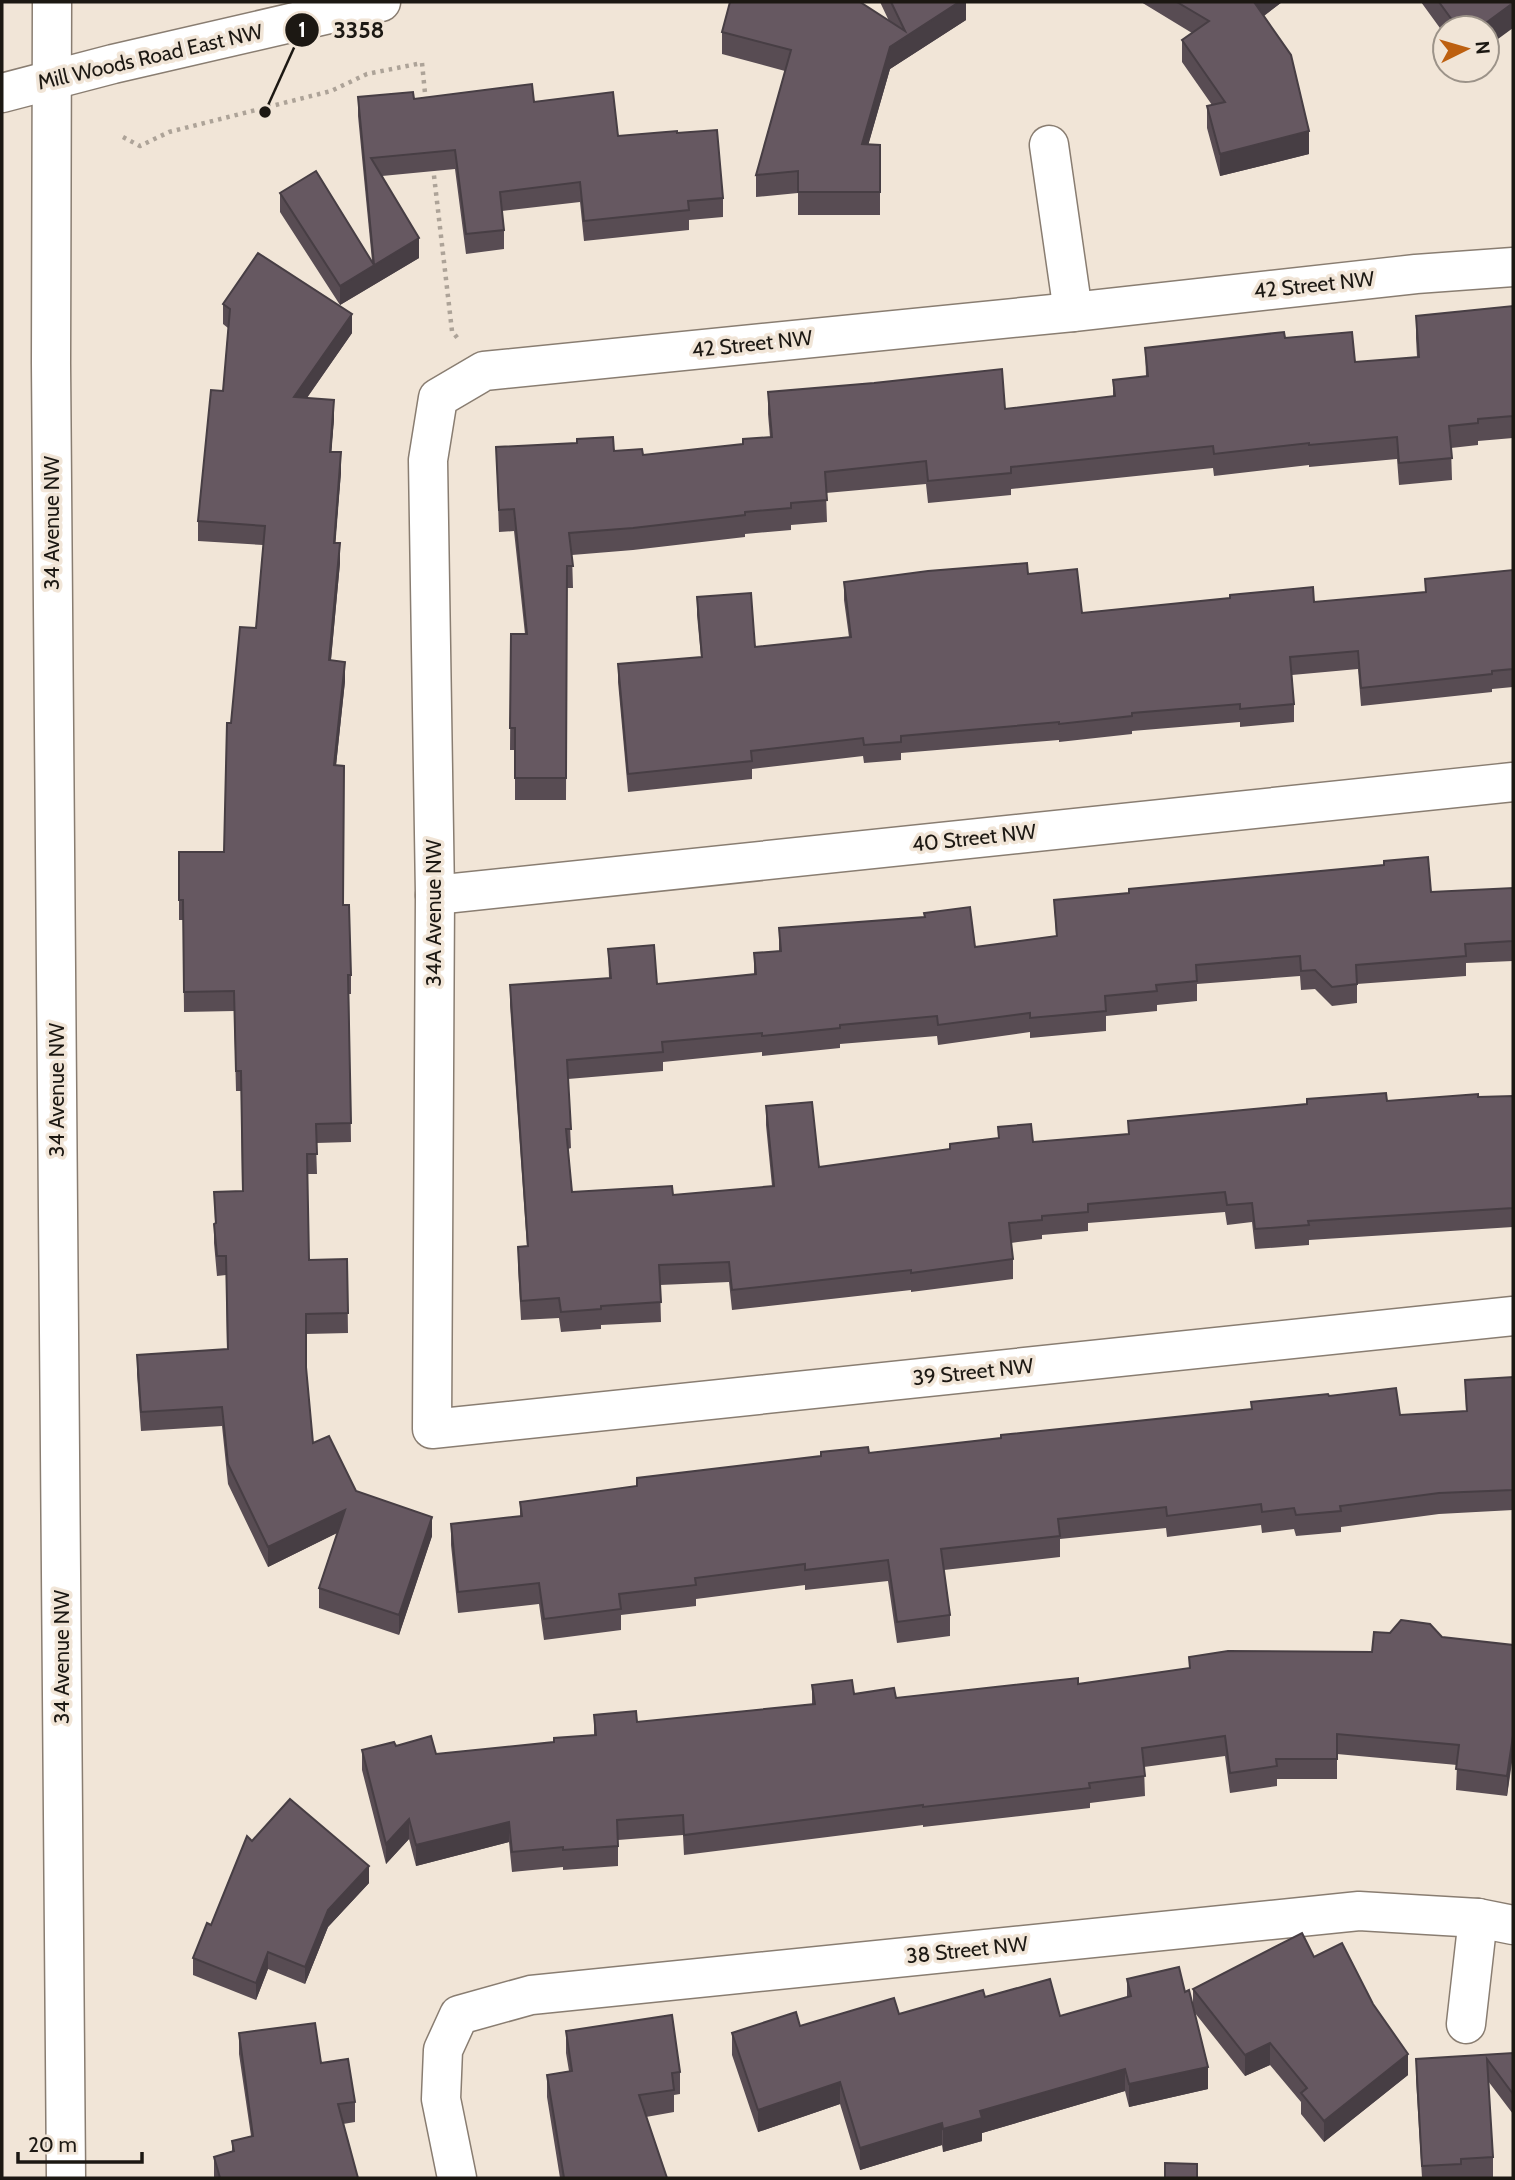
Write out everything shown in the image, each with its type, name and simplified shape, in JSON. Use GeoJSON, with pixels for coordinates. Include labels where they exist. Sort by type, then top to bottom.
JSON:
{"type":"FeatureCollection","features":[{"type":"Feature","properties":{"kind":"street","name":"34 Avenue NW"},"geometry":{"type":"LineString","coordinates":[[52,2],[51,391],[66,2178]]}},
{"type":"Feature","properties":{"kind":"street","name":"Mill Woods Road East NW"},"geometry":{"type":"LineString","coordinates":[[2,93],[381,2]]}},
{"type":"Feature","properties":{"kind":"street"},"geometry":{"type":"LineString","coordinates":[[1049,145],[1073,312]]}},
{"type":"Feature","properties":{"kind":"street","name":"42 Street NW"},"geometry":{"type":"LineString","coordinates":[[438,398],[484,371],[1073,312],[1416,274],[1513,267]]}},
{"type":"Feature","properties":{"kind":"street","name":"34A Avenue NW"},"geometry":{"type":"LineString","coordinates":[[432,1429],[435,895],[428,460],[438,398]]}},
{"type":"Feature","properties":{"kind":"street","name":"40 Street NW"},"geometry":{"type":"LineString","coordinates":[[435,895],[1513,782]]}},
{"type":"Feature","properties":{"kind":"street","name":"39 Street NW"},"geometry":{"type":"LineString","coordinates":[[432,1429],[1513,1316]]}},
{"type":"Feature","properties":{"kind":"street","name":"38 Street NW"},"geometry":{"type":"LineString","coordinates":[[457,2178],[441,2099],[443,2050],[459,2015],[531,1995],[1359,1911],[1495,1921],[1466,2024]]}},
{"type":"Feature","properties":{"kind":"path"},"geometry":{"type":"LineString","coordinates":[[122,137],[140,146],[169,132],[331,91],[367,74],[422,63],[426,103]]}},
{"type":"Feature","properties":{"kind":"path"},"geometry":{"type":"LineString","coordinates":[[432,157],[452,331],[484,371]]}},
{"type":"Feature","properties":{"kind":"building"},"geometry":{"type":"Polygon","coordinates":[[[730,2],[860,2],[905,31],[891,2],[959,2],[890,47],[862,144],[880,145],[880,192],[798,192],[798,171],[756,175],[791,50],[722,32],[730,2]]]}},
{"type":"Feature","properties":{"kind":"building"},"geometry":{"type":"Polygon","coordinates":[[[1177,2],[1254,2],[1291,55],[1309,131],[1220,154],[1207,106],[1225,102],[1182,40],[1209,21],[1177,2]]]}},
{"type":"Feature","properties":{"kind":"building"},"geometry":{"type":"Polygon","coordinates":[[[1439,2],[1513,2],[1498,14],[1448,14],[1439,2]]]}},
{"type":"Feature","properties":{"kind":"building"},"geometry":{"type":"Polygon","coordinates":[[[532,84],[534,102],[613,92],[618,136],[717,130],[723,198],[688,201],[689,210],[584,221],[580,182],[500,192],[504,230],[466,234],[455,150],[371,158],[419,238],[340,286],[280,193],[316,171],[374,265],[358,97],[413,92],[414,99],[532,84]]]}},
{"type":"Feature","properties":{"kind":"building"},"geometry":{"type":"Polygon","coordinates":[[[258,253],[352,314],[294,397],[334,400],[330,452],[341,452],[334,543],[340,543],[329,660],[345,662],[334,765],[344,766],[343,905],[349,905],[351,975],[348,975],[351,1123],[316,1124],[317,1154],[307,1154],[309,1260],[347,1259],[348,1313],[306,1314],[306,1367],[313,1443],[329,1436],[356,1491],[432,1517],[399,1615],[319,1588],[345,1510],[268,1547],[228,1464],[222,1407],[141,1412],[137,1355],[228,1349],[226,1256],[217,1256],[214,1192],[243,1191],[241,1071],[236,1071],[234,991],[184,992],[183,900],[179,900],[179,852],[224,852],[227,723],[231,723],[240,627],[256,628],[265,526],[198,521],[211,390],[223,391],[230,309],[223,304],[258,253]]]}},
{"type":"Feature","properties":{"kind":"building"},"geometry":{"type":"Polygon","coordinates":[[[1513,306],[1513,416],[1478,419],[1478,423],[1449,426],[1452,458],[1399,463],[1397,437],[1309,443],[1214,454],[1213,446],[1011,467],[1011,473],[928,481],[926,461],[825,472],[827,500],[791,503],[791,508],[633,528],[569,533],[573,566],[567,566],[566,778],[515,778],[515,728],[510,728],[511,634],[527,634],[514,509],[499,510],[496,447],[577,443],[577,439],[613,437],[614,451],[642,449],[643,455],[743,444],[743,439],[772,437],[768,392],[1002,369],[1005,409],[1115,396],[1113,380],[1148,376],[1145,348],[1284,332],[1285,338],[1352,332],[1355,362],[1419,357],[1416,316],[1513,306]]]}},
{"type":"Feature","properties":{"kind":"building"},"geometry":{"type":"Polygon","coordinates":[[[1027,563],[1028,574],[1077,569],[1082,613],[1313,587],[1314,602],[1426,592],[1425,579],[1513,570],[1513,669],[1492,671],[1492,674],[1361,688],[1358,651],[1290,657],[1294,704],[1240,709],[1240,704],[1132,713],[1132,716],[1059,724],[901,736],[901,742],[864,745],[863,738],[751,751],[752,761],[628,774],[618,664],[702,657],[697,597],[751,593],[755,647],[851,637],[844,582],[928,571],[1027,563]]]}},
{"type":"Feature","properties":{"kind":"building"},"geometry":{"type":"Polygon","coordinates":[[[1428,857],[1431,892],[1513,888],[1513,941],[1465,944],[1466,956],[1356,965],[1357,984],[1332,987],[1315,970],[1301,971],[1300,956],[1196,965],[1197,981],[1156,985],[1157,991],[1105,996],[1106,1011],[1030,1018],[1030,1013],[938,1025],[937,1016],[762,1036],[762,1033],[662,1042],[663,1052],[567,1060],[571,1129],[566,1129],[572,1192],[672,1186],[673,1195],[774,1186],[766,1106],[812,1102],[819,1167],[950,1149],[950,1144],[999,1138],[998,1127],[1031,1124],[1033,1142],[1129,1134],[1128,1121],[1307,1104],[1307,1099],[1386,1093],[1387,1101],[1478,1094],[1478,1097],[1513,1096],[1513,1208],[1308,1221],[1309,1225],[1255,1229],[1252,1203],[1227,1205],[1225,1192],[1088,1204],[1088,1212],[1042,1216],[1042,1220],[1009,1223],[1013,1259],[911,1273],[911,1270],[732,1290],[729,1262],[659,1265],[661,1302],[561,1312],[559,1298],[521,1301],[518,1247],[528,1246],[510,985],[611,978],[608,949],[654,945],[657,984],[756,974],[754,953],[781,951],[779,928],[925,917],[924,913],[970,907],[975,947],[1057,936],[1054,900],[1129,893],[1129,889],[1384,865],[1384,861],[1428,857]]]}},
{"type":"Feature","properties":{"kind":"building"},"geometry":{"type":"Polygon","coordinates":[[[1513,1377],[1513,1490],[1439,1493],[1340,1506],[1341,1511],[1296,1515],[1294,1508],[1262,1512],[1261,1504],[1167,1516],[1166,1507],[1058,1519],[1060,1536],[941,1549],[950,1615],[897,1622],[888,1560],[805,1570],[805,1564],[695,1578],[696,1585],[619,1594],[621,1609],[544,1619],[539,1583],[458,1592],[451,1524],[522,1516],[520,1502],[637,1486],[637,1478],[821,1456],[821,1452],[868,1447],[869,1453],[1001,1438],[1001,1435],[1252,1409],[1251,1402],[1396,1388],[1400,1415],[1467,1411],[1465,1380],[1513,1377]]]}},
{"type":"Feature","properties":{"kind":"building"},"geometry":{"type":"Polygon","coordinates":[[[1401,1620],[1430,1624],[1442,1637],[1513,1645],[1513,1736],[1507,1776],[1456,1769],[1459,1745],[1337,1734],[1337,1759],[1276,1759],[1277,1766],[1230,1773],[1225,1736],[1142,1748],[1145,1776],[1089,1783],[1090,1788],[923,1805],[684,1835],[683,1815],[617,1820],[618,1846],[563,1850],[563,1847],[512,1852],[509,1822],[416,1845],[409,1819],[386,1844],[362,1750],[394,1742],[396,1746],[431,1736],[436,1754],[554,1742],[554,1738],[596,1735],[594,1715],[636,1711],[637,1722],[815,1704],[812,1685],[852,1680],[854,1694],[894,1688],[896,1698],[1078,1678],[1078,1684],[1190,1668],[1189,1657],[1228,1651],[1372,1652],[1374,1632],[1390,1633],[1401,1620]]]}},
{"type":"Feature","properties":{"kind":"building"},"geometry":{"type":"Polygon","coordinates":[[[290,1799],[369,1866],[328,1910],[305,1967],[268,1952],[256,1983],[193,1958],[207,1923],[211,1925],[247,1836],[252,1841],[290,1799]]]}},
{"type":"Feature","properties":{"kind":"building"},"geometry":{"type":"Polygon","coordinates":[[[1302,1933],[1314,1957],[1342,1943],[1373,2004],[1408,2054],[1324,2121],[1301,2093],[1307,2088],[1270,2043],[1245,2055],[1193,1989],[1302,1933]]]}},
{"type":"Feature","properties":{"kind":"building"},"geometry":{"type":"Polygon","coordinates":[[[1179,1967],[1185,1992],[1189,1990],[1208,2067],[1129,2084],[1125,2069],[980,2111],[982,2118],[943,2129],[942,2123],[860,2148],[840,2082],[758,2110],[732,2033],[796,2012],[800,2026],[894,1998],[899,2014],[983,1990],[985,1997],[1050,1979],[1060,2016],[1131,1996],[1127,1979],[1179,1967]]]}},
{"type":"Feature","properties":{"kind":"building"},"geometry":{"type":"Polygon","coordinates":[[[672,2015],[680,2072],[672,2073],[674,2090],[639,2095],[667,2178],[564,2178],[547,2075],[572,2071],[566,2031],[672,2015]]]}},
{"type":"Feature","properties":{"kind":"building"},"geometry":{"type":"Polygon","coordinates":[[[315,2023],[321,2063],[348,2059],[355,2102],[338,2104],[358,2178],[220,2178],[214,2157],[234,2151],[232,2141],[253,2136],[239,2033],[315,2023]]]}},
{"type":"Feature","properties":{"kind":"building"},"geometry":{"type":"Polygon","coordinates":[[[1513,2053],[1513,2094],[1487,2059],[1493,2157],[1461,2159],[1461,2164],[1422,2166],[1416,2059],[1513,2053]]]}},
{"type":"Feature","properties":{"kind":"building"},"geometry":{"type":"Polygon","coordinates":[[[1165,2163],[1197,2164],[1197,2178],[1165,2178],[1165,2163]]]}},
{"type":"Feature","properties":{"kind":"place","name":"3358"},"geometry":{"type":"Point","coordinates":[265,112]}}]}
